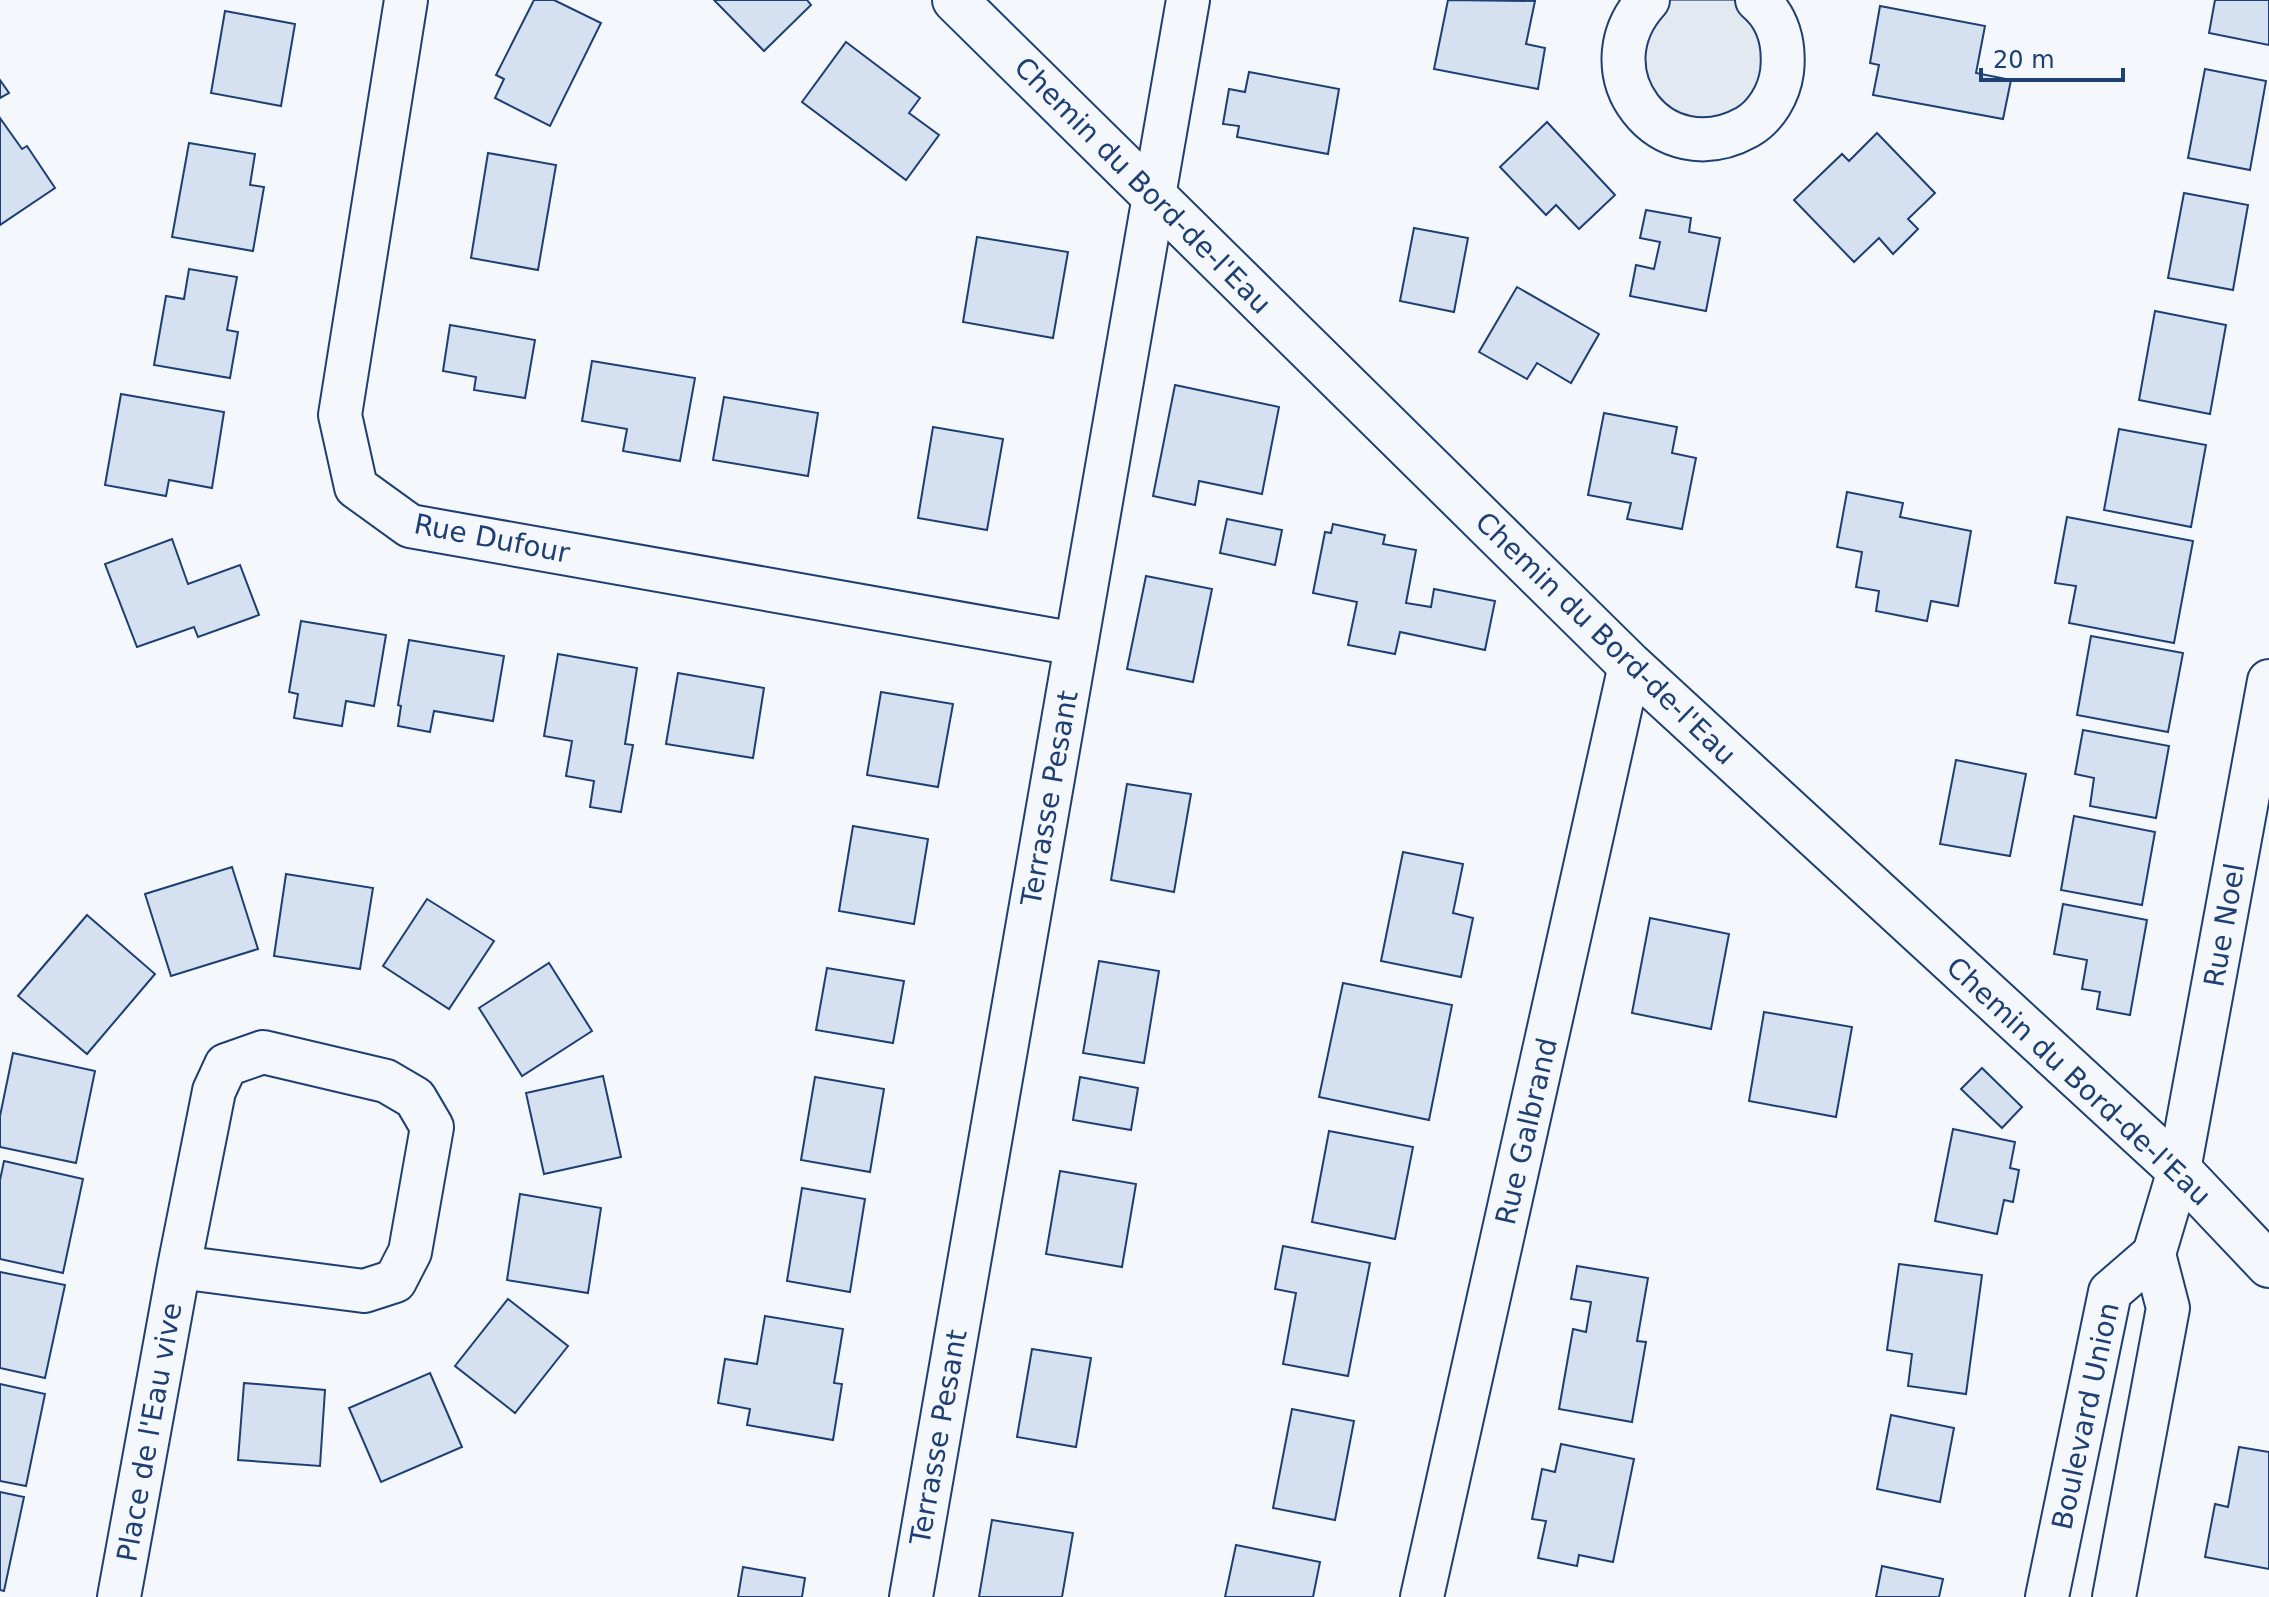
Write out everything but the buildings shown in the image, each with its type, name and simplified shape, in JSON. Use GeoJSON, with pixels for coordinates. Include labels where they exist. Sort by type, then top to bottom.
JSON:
{"type":"FeatureCollection","features":[{"type":"Feature","properties":{"kind":"street","name":"Rue Dufour"},"geometry":{"type":"LineString","coordinates":[[406,0],[340,415],[356,487],[410,526],[1076,644]]}},
{"type":"Feature","properties":{"kind":"street","name":"Chemin du Bord-de-l'Eau"},"geometry":{"type":"LineString","coordinates":[[955,0],[1630,665],[2179,1170],[2269,1265]]}},
{"type":"Feature","properties":{"kind":"street","name":"Terrasse Pesant"},"geometry":{"type":"LineString","coordinates":[[911,1597],[1188,0]]}},
{"type":"Feature","properties":{"kind":"street"},"geometry":{"type":"LineString","coordinates":[[1648,0],[1626,34],[1623,61],[1628,88],[1641,111],[1660,128],[1685,138],[1709,140],[1733,134],[1754,122],[1771,104],[1781,81],[1784,55],[1778,29],[1765,6],[1757,0]]}},
{"type":"Feature","properties":{"kind":"street","name":"Rue Galbrand"},"geometry":{"type":"LineString","coordinates":[[1422,1597],[1630,665]]}},
{"type":"Feature","properties":{"kind":"street","name":"Rue Noel"},"geometry":{"type":"LineString","coordinates":[[2179,1170],[2269,681]]}},
{"type":"Feature","properties":{"kind":"street","name":"Place de l'Eau vive"},"geometry":{"type":"LineString","coordinates":[[119,1597],[179,1267],[214,1091],[226,1065],[263,1052],[386,1081],[415,1098],[432,1127],[410,1252],[395,1281],[364,1291],[179,1267]]}},
{"type":"Feature","properties":{"kind":"street"},"geometry":{"type":"LineString","coordinates":[[2154,1254],[2179,1170]]}},
{"type":"Feature","properties":{"kind":"street","name":"Boulevard Union"},"geometry":{"type":"LineString","coordinates":[[2047,1597],[2110,1292],[2154,1254],[2168,1308],[2114,1597]]}},
{"type":"Feature","properties":{"kind":"shaded area"},"geometry":{"type":"Polygon","coordinates":[[[1648,0],[1757,0],[1778,29],[1754,122],[1660,128],[1626,34],[1648,0]]]}}]}
